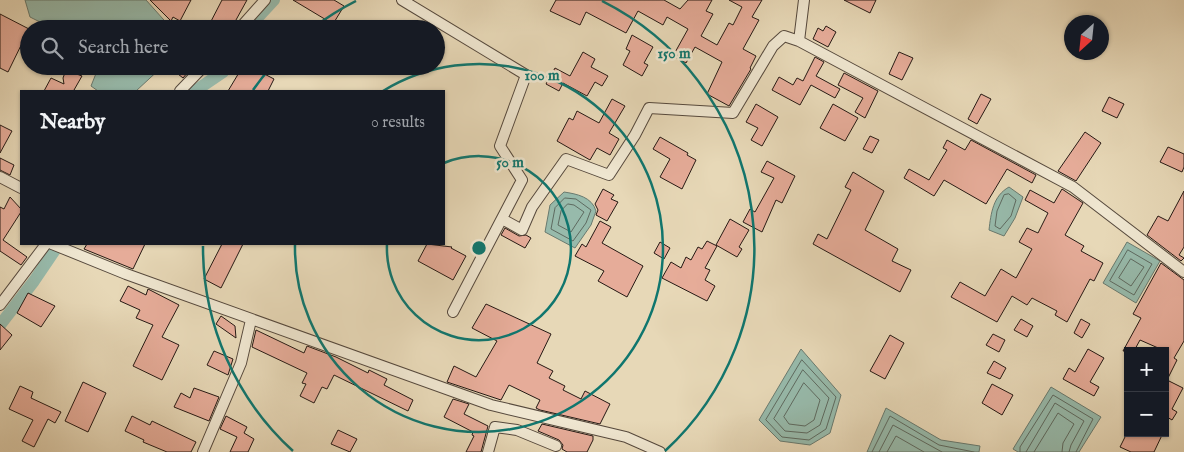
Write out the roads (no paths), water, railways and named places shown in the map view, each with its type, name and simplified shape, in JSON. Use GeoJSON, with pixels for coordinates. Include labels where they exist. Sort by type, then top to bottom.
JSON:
{"type":"FeatureCollection","features":[{"type":"Feature","properties":{"kind":"street"},"geometry":{"type":"LineString","coordinates":[[247,20],[264,0]]}},
{"type":"Feature","properties":{"kind":"street"},"geometry":{"type":"LineString","coordinates":[[402,0],[435,20]]}},
{"type":"Feature","properties":{"kind":"street"},"geometry":{"type":"LineString","coordinates":[[799,41],[804,0]]}},
{"type":"Feature","properties":{"kind":"street"},"geometry":{"type":"LineString","coordinates":[[445,26],[526,76],[500,146],[522,180],[453,312]]}},
{"type":"Feature","properties":{"kind":"street"},"geometry":{"type":"LineString","coordinates":[[502,219],[522,230],[532,206],[566,159],[609,175],[635,135],[649,108],[733,113],[773,46],[784,36],[799,41],[1073,187],[1184,272]]}},
{"type":"Feature","properties":{"kind":"street"},"geometry":{"type":"LineString","coordinates":[[181,90],[195,75]]}},
{"type":"Feature","properties":{"kind":"street"},"geometry":{"type":"LineString","coordinates":[[0,177],[20,187]]}},
{"type":"Feature","properties":{"kind":"street"},"geometry":{"type":"LineString","coordinates":[[0,305],[45,245]]}},
{"type":"Feature","properties":{"kind":"street"},"geometry":{"type":"LineString","coordinates":[[54,245],[126,274],[251,320],[490,405],[626,437],[660,452]]}},
{"type":"Feature","properties":{"kind":"street"},"geometry":{"type":"LineString","coordinates":[[203,452],[241,364],[251,320]]}},
{"type":"Feature","properties":{"kind":"street"},"geometry":{"type":"LineString","coordinates":[[488,452],[495,427],[517,430],[556,446]]}},
{"type":"Feature","properties":{"kind":"water"},"geometry":{"type":"Polygon","coordinates":[[[25,0],[146,0],[164,20],[36,20],[30,17],[25,0]]]}},
{"type":"Feature","properties":{"kind":"water"},"geometry":{"type":"Polygon","coordinates":[[[95,75],[153,75],[137,90],[97,90],[91,86],[95,75]]]}},
{"type":"Feature","properties":{"kind":"water"},"geometry":{"type":"Polygon","coordinates":[[[1009,187],[1023,197],[1015,218],[1004,236],[989,230],[996,200],[1009,187]]]}},
{"type":"Feature","properties":{"kind":"water"},"geometry":{"type":"Polygon","coordinates":[[[564,192],[588,199],[596,211],[591,225],[575,248],[545,232],[550,205],[564,192]]]}},
{"type":"Feature","properties":{"kind":"water"},"geometry":{"type":"Polygon","coordinates":[[[1127,242],[1160,261],[1136,303],[1103,283],[1127,242]]]}},
{"type":"Feature","properties":{"kind":"water"},"geometry":{"type":"Polygon","coordinates":[[[801,349],[841,395],[830,433],[810,445],[780,441],[759,420],[801,349]]]}},
{"type":"Feature","properties":{"kind":"water"},"geometry":{"type":"Polygon","coordinates":[[[1051,387],[1101,417],[1079,452],[1018,452],[1013,449],[1051,387]]]}},
{"type":"Feature","properties":{"kind":"water"},"geometry":{"type":"Polygon","coordinates":[[[886,408],[941,440],[980,446],[979,452],[867,452],[886,408]]]}},
{"type":"Feature","properties":{"kind":"waterway"},"geometry":{"type":"LineString","coordinates":[[255,20],[274,0]]}},
{"type":"Feature","properties":{"kind":"waterway"},"geometry":{"type":"LineString","coordinates":[[196,90],[219,75]]}},
{"type":"Feature","properties":{"kind":"waterway"},"geometry":{"type":"LineString","coordinates":[[0,325],[34,281],[58,245]]}}]}
